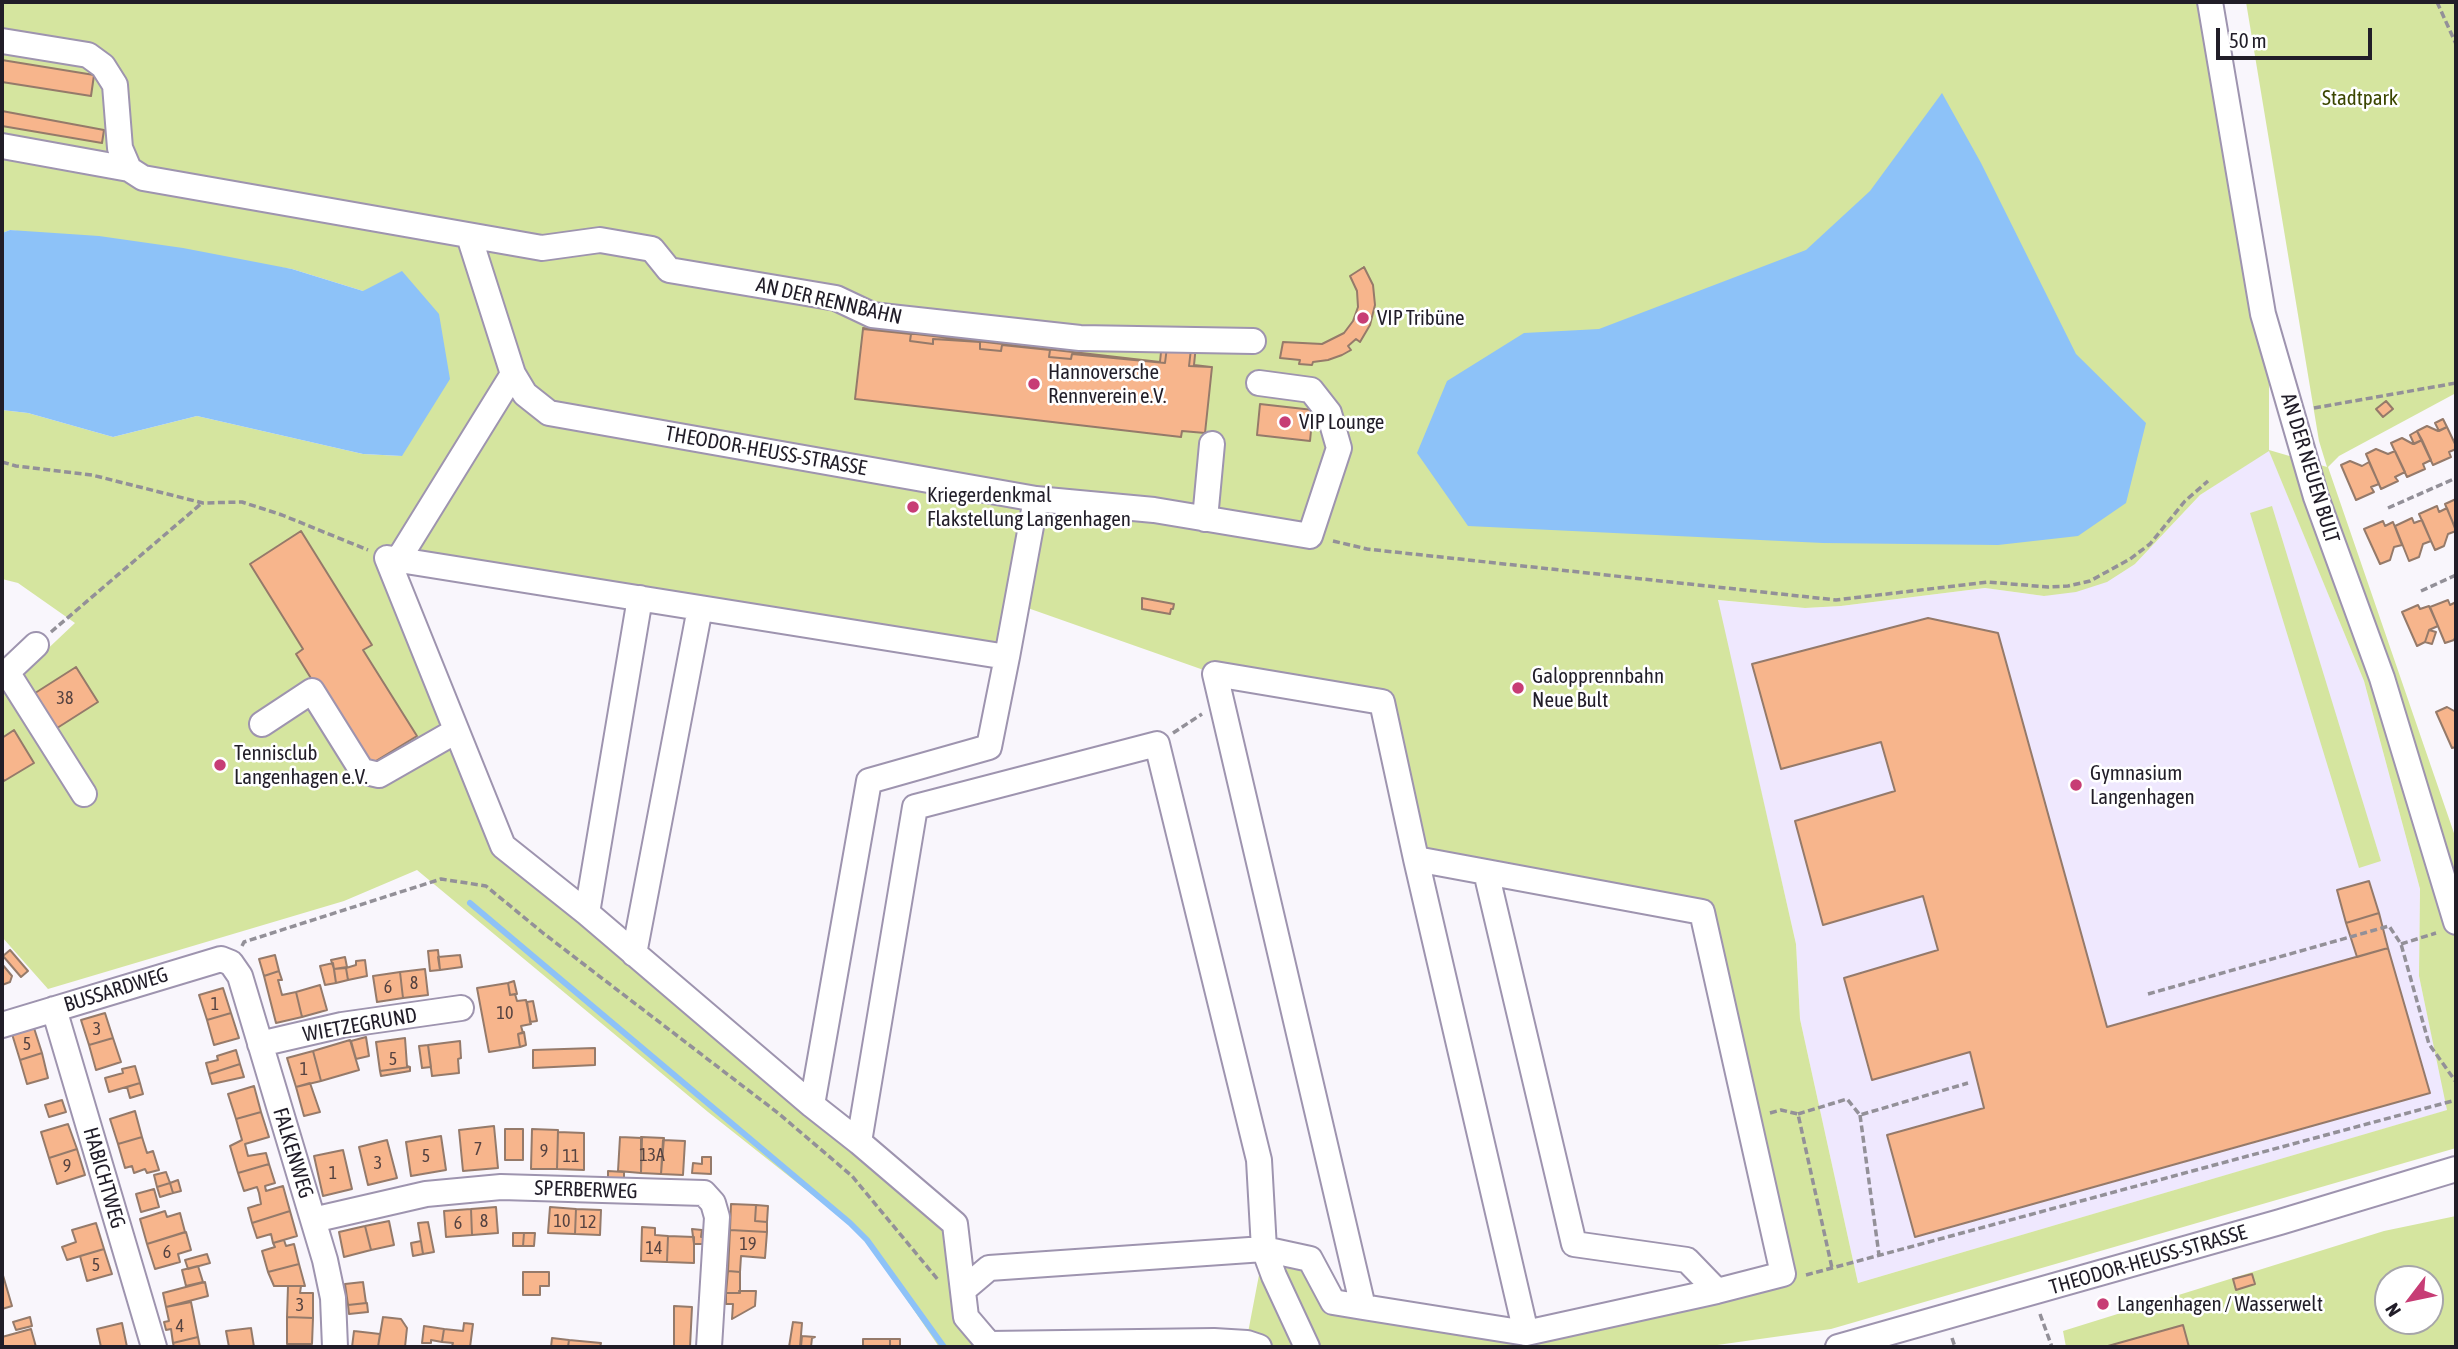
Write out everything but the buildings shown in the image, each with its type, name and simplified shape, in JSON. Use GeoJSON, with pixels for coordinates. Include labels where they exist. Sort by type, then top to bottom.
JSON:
{"type":"FeatureCollection","features":[{"type":"Feature","properties":{"kind":"street","name":"AN DER NEUEN BULT"},"geometry":{"type":"LineString","coordinates":[[2210,2],[2263,314],[2316,496],[2382,678],[2448,927]]}},
{"type":"Feature","properties":{"kind":"street"},"geometry":{"type":"LineString","coordinates":[[2,41],[88,55],[103,66],[115,85],[120,148],[129,169]]}},
{"type":"Feature","properties":{"kind":"street","name":"AN DER RENNBAHN"},"geometry":{"type":"LineString","coordinates":[[2,146],[129,169],[143,178],[542,248],[600,240],[652,249],[668,270],[836,298],[872,315],[1080,338],[1253,341]]}},
{"type":"Feature","properties":{"kind":"street"},"geometry":{"type":"LineString","coordinates":[[392,559],[513,374],[469,236]]}},
{"type":"Feature","properties":{"kind":"street","name":"THEODOR-HEUSS-STRASSE"},"geometry":{"type":"LineString","coordinates":[[513,374],[526,394],[549,413],[1037,499],[1154,510],[1310,536]]}},
{"type":"Feature","properties":{"kind":"street"},"geometry":{"type":"LineString","coordinates":[[1259,383],[1311,390],[1329,413],[1339,448],[1310,536]]}},
{"type":"Feature","properties":{"kind":"street"},"geometry":{"type":"LineString","coordinates":[[1205,519],[1212,444]]}},
{"type":"Feature","properties":{"kind":"street"},"geometry":{"type":"LineString","coordinates":[[1012,782],[989,747],[1037,499]]}},
{"type":"Feature","properties":{"kind":"street"},"geometry":{"type":"LineString","coordinates":[[392,559],[1007,657]]}},
{"type":"Feature","properties":{"kind":"street"},"geometry":{"type":"LineString","coordinates":[[392,559],[503,846],[587,913],[955,1224],[966,1317],[989,1344],[1214,1341],[1247,1343],[1259,1347]]}},
{"type":"Feature","properties":{"kind":"street"},"geometry":{"type":"LineString","coordinates":[[587,913],[640,598]]}},
{"type":"Feature","properties":{"kind":"street"},"geometry":{"type":"LineString","coordinates":[[634,954],[701,608]]}},
{"type":"Feature","properties":{"kind":"street"},"geometry":{"type":"LineString","coordinates":[[36,645],[4,674],[84,794]]}},
{"type":"Feature","properties":{"kind":"street"},"geometry":{"type":"LineString","coordinates":[[1363,1307],[1215,674],[1382,702],[1526,1333]]}},
{"type":"Feature","properties":{"kind":"street"},"geometry":{"type":"LineString","coordinates":[[262,724],[312,691],[362,771],[379,775],[456,730]]}},
{"type":"Feature","properties":{"kind":"street"},"geometry":{"type":"LineString","coordinates":[[859,1142],[915,807],[1157,744],[1259,1160],[1264,1249],[1307,1347]]}},
{"type":"Feature","properties":{"kind":"street"},"geometry":{"type":"LineString","coordinates":[[811,1105],[869,782],[989,747]]}},
{"type":"Feature","properties":{"kind":"street"},"geometry":{"type":"LineString","coordinates":[[963,1290],[989,1268],[1264,1249],[1310,1259],[1334,1302],[1526,1333],[1783,1274],[1702,912],[1416,859]]}},
{"type":"Feature","properties":{"kind":"street"},"geometry":{"type":"LineString","coordinates":[[1486,872],[1574,1244],[1687,1260],[1717,1291]]}},
{"type":"Feature","properties":{"kind":"street","name":"BUSSARDWEG"},"geometry":{"type":"LineString","coordinates":[[2,1025],[220,959],[231,963]]}},
{"type":"Feature","properties":{"kind":"street","name":"FALKENWEG"},"geometry":{"type":"LineString","coordinates":[[231,963],[240,976],[313,1220],[333,1298],[335,1347]]}},
{"type":"Feature","properties":{"kind":"street","name":"WIETZEGRUND"},"geometry":{"type":"LineString","coordinates":[[260,1044],[342,1025],[461,1008]]}},
{"type":"Feature","properties":{"kind":"street","name":"HABICHTWEG"},"geometry":{"type":"LineString","coordinates":[[54,1009],[154,1347]]}},
{"type":"Feature","properties":{"kind":"street","name":"THEODOR-HEUSS-STRASSE"},"geometry":{"type":"LineString","coordinates":[[1838,1347],[2280,1222],[2456,1169]]}},
{"type":"Feature","properties":{"kind":"street","name":"SPERBERWEG"},"geometry":{"type":"LineString","coordinates":[[313,1220],[426,1194],[501,1187],[704,1193],[713,1203],[716,1217],[709,1347]]}},
{"type":"Feature","properties":{"kind":"path"},"geometry":{"type":"LineString","coordinates":[[2437,2],[2456,44]]}},
{"type":"Feature","properties":{"kind":"path"},"geometry":{"type":"LineString","coordinates":[[2314,408],[2456,383]]}},
{"type":"Feature","properties":{"kind":"path"},"geometry":{"type":"LineString","coordinates":[[2,462],[92,475],[203,503],[242,502],[392,559]]}},
{"type":"Feature","properties":{"kind":"path"},"geometry":{"type":"LineString","coordinates":[[2388,508],[2456,478]]}},
{"type":"Feature","properties":{"kind":"path"},"geometry":{"type":"LineString","coordinates":[[1310,536],[1367,548],[1836,600],[1988,582],[2058,587],[2090,581],[2130,559],[2150,544],[2185,501],[2208,481]]}},
{"type":"Feature","properties":{"kind":"path"},"geometry":{"type":"LineString","coordinates":[[36,645],[203,503]]}},
{"type":"Feature","properties":{"kind":"path"},"geometry":{"type":"LineString","coordinates":[[2421,591],[2456,575]]}},
{"type":"Feature","properties":{"kind":"path"},"geometry":{"type":"LineString","coordinates":[[1157,744],[1221,701]]}},
{"type":"Feature","properties":{"kind":"path"},"geometry":{"type":"LineString","coordinates":[[231,963],[244,942],[442,879],[486,887],[778,1113],[852,1176],[920,1255]]}},
{"type":"Feature","properties":{"kind":"path"},"geometry":{"type":"LineString","coordinates":[[2148,994],[2389,926],[2402,944],[2429,1044],[2456,1082]]}},
{"type":"Feature","properties":{"kind":"path"},"geometry":{"type":"LineString","coordinates":[[2402,944],[2448,927]]}},
{"type":"Feature","properties":{"kind":"path"},"geometry":{"type":"LineString","coordinates":[[1860,1115],[1968,1083]]}},
{"type":"Feature","properties":{"kind":"path"},"geometry":{"type":"LineString","coordinates":[[1748,1119],[1781,1110],[1798,1114],[1847,1099],[1860,1115],[1879,1256]]}},
{"type":"Feature","properties":{"kind":"path"},"geometry":{"type":"LineString","coordinates":[[1783,1274],[1801,1277],[2456,1100]]}},
{"type":"Feature","properties":{"kind":"path"},"geometry":{"type":"LineString","coordinates":[[1798,1114],[1832,1268]]}},
{"type":"Feature","properties":{"kind":"path"},"geometry":{"type":"LineString","coordinates":[[2040,1314],[2052,1347]]}},
{"type":"Feature","properties":{"kind":"path"},"geometry":{"type":"LineString","coordinates":[[1952,1338],[1955,1347]]}},
{"type":"Feature","properties":{"kind":"shaded area","name":"Gymnasium Langenhagen"},"geometry":{"type":"Polygon","coordinates":[[[2269,450],[2364,681],[2420,889],[2419,976],[2448,1110],[1858,1283],[1800,1019],[1796,944],[1717,600],[1805,608],[1985,588],[2044,596],[2135,564],[2200,495],[2269,450]]]}},
{"type":"Feature","properties":{"kind":"green space","name":"Galopprennbahn Neue Bult"},"geometry":{"type":"Polygon","coordinates":[[[2,2],[2202,2],[2269,374],[2269,450],[2327,467],[2319,441],[2246,2],[2456,2],[2456,393],[2339,456],[2328,467],[2456,839],[2456,1148],[1831,1329],[1703,1347],[939,1347],[863,1235],[708,1112],[417,870],[344,901],[48,989],[2,937],[2,692],[75,623],[18,583],[2,579],[2,410],[28,413],[113,437],[197,416],[363,454],[401,456],[363,291],[292,269],[10,230],[2,233],[2,2]],[[2269,451],[2200,495],[2135,564],[2107,582],[2076,592],[2044,596],[1985,588],[1805,608],[1718,600],[1796,944],[1800,1019],[1858,1283],[2447,1110],[2419,976],[2420,889],[2364,681],[2269,451]],[[387,559],[503,846],[955,1224],[966,1317],[989,1344],[1246,1343],[1264,1249],[1310,1259],[1334,1302],[1526,1333],[1783,1274],[1702,912],[1416,859],[1382,702],[1215,674],[1005,600],[1007,657],[387,559]]]}},
{"type":"Feature","properties":{"kind":"green space"},"geometry":{"type":"Polygon","coordinates":[[[2272,506],[2381,861],[2359,868],[2250,513],[2272,506]]]}},
{"type":"Feature","properties":{"kind":"green space"},"geometry":{"type":"Polygon","coordinates":[[[2456,1216],[2456,1347],[2066,1347],[2063,1331],[2384,1231],[2456,1216]]]}},
{"type":"Feature","properties":{"kind":"water"},"geometry":{"type":"Polygon","coordinates":[[[1942,93],[1981,163],[2076,354],[2146,423],[2126,503],[2078,536],[1998,545],[1823,543],[1468,526],[1417,453],[1447,381],[1524,333],[1599,329],[1806,250],[1870,191],[1942,93]]]}},
{"type":"Feature","properties":{"kind":"water"},"geometry":{"type":"Polygon","coordinates":[[[10,230],[99,236],[183,248],[292,269],[363,291],[402,271],[439,314],[450,379],[402,456],[363,454],[197,416],[113,437],[28,413],[2,410],[2,233],[10,230]]]}},
{"type":"Feature","properties":{"kind":"waterway"},"geometry":{"type":"LineString","coordinates":[[470,903],[850,1223],[867,1240],[944,1347]]}},
{"type":"Feature","properties":{"kind":"place","name":"VIP Tribüne"},"geometry":{"type":"Point","coordinates":[1363,318]}},
{"type":"Feature","properties":{"kind":"place","name":"Hannoversche Rennverein e.V."},"geometry":{"type":"Point","coordinates":[1034,384]}},
{"type":"Feature","properties":{"kind":"place","name":"VIP Lounge"},"geometry":{"type":"Point","coordinates":[1285,422]}},
{"type":"Feature","properties":{"kind":"place","name":"Kriegerdenkmal Flakstellung Langenhagen"},"geometry":{"type":"Point","coordinates":[913,507]}},
{"type":"Feature","properties":{"kind":"place","name":"Galopprennbahn Neue Bult"},"geometry":{"type":"Point","coordinates":[1518,688]}},
{"type":"Feature","properties":{"kind":"place","name":"Tennisclub Langenhagen e.V."},"geometry":{"type":"Point","coordinates":[220,765]}},
{"type":"Feature","properties":{"kind":"place","name":"Gymnasium Langenhagen"},"geometry":{"type":"Point","coordinates":[2076,785]}},
{"type":"Feature","properties":{"kind":"place","name":"Langenhagen / Wasserwelt"},"geometry":{"type":"Point","coordinates":[2103,1304]}},
{"type":"Feature","properties":{"kind":"park label","name":"Stadtpark"},"geometry":{"type":"Point","coordinates":[2360,98]}}]}
